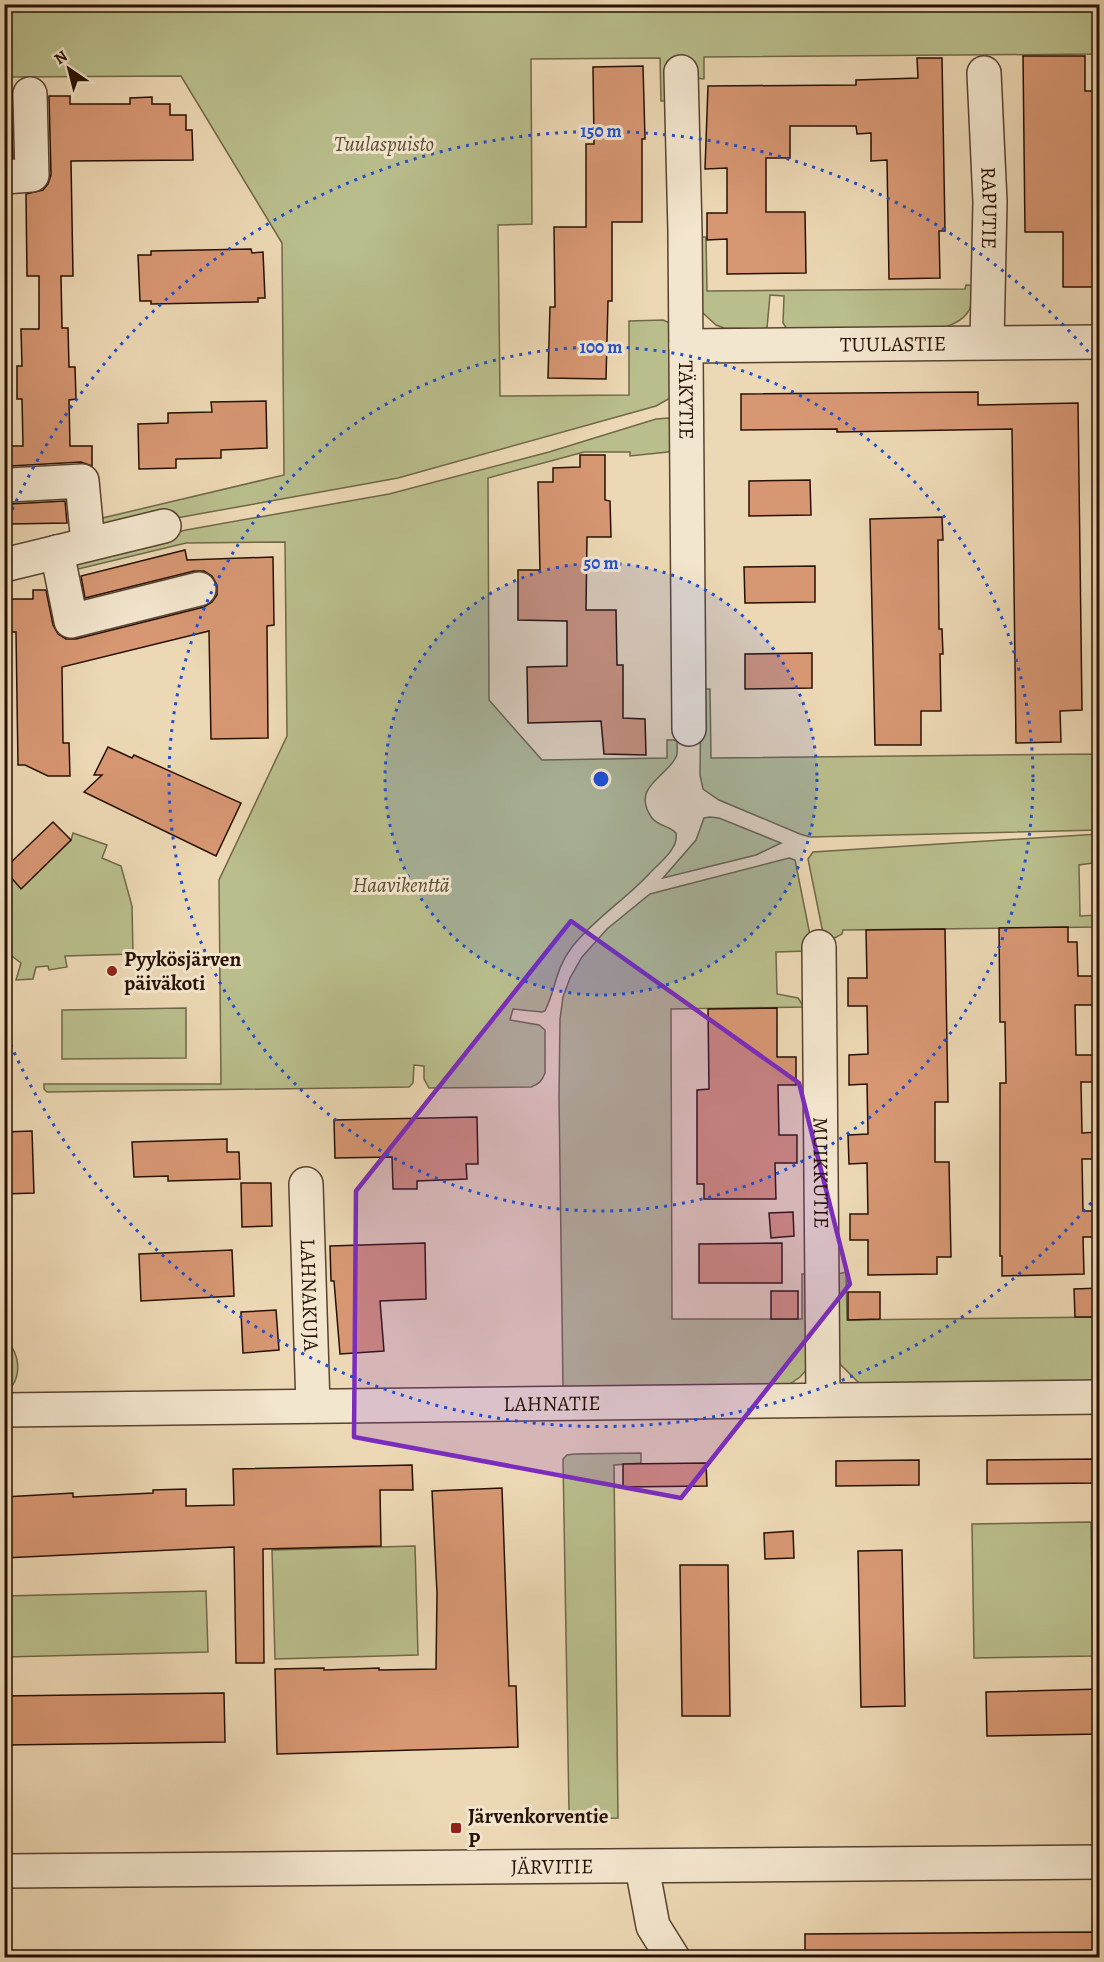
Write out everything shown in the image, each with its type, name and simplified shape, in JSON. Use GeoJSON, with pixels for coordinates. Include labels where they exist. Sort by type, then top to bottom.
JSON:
{"type":"FeatureCollection","features":[{"type":"Feature","properties":{"kind":"street","name":"TÄKYTIE"},"geometry":{"type":"LineString","coordinates":[[681,72],[689,729]]}},
{"type":"Feature","properties":{"kind":"street","name":"RAPUTIE"},"geometry":{"type":"LineString","coordinates":[[984,73],[990,202],[987,342]]}},
{"type":"Feature","properties":{"kind":"street"},"geometry":{"type":"LineString","coordinates":[[4,177],[32,175],[30,94]]}},
{"type":"Feature","properties":{"kind":"street","name":"TUULASTIE"},"geometry":{"type":"LineString","coordinates":[[686,346],[1100,342]]}},
{"type":"Feature","properties":{"kind":"street"},"geometry":{"type":"LineString","coordinates":[[9,485],[82,481],[88,544]]}},
{"type":"Feature","properties":{"kind":"street"},"geometry":{"type":"LineString","coordinates":[[4,565],[164,526]]}},
{"type":"Feature","properties":{"kind":"street"},"geometry":{"type":"LineString","coordinates":[[57,552],[71,621],[200,589]]}},
{"type":"Feature","properties":{"kind":"street","name":"MUIKKUTIE"},"geometry":{"type":"LineString","coordinates":[[819,947],[823,1400]]}},
{"type":"Feature","properties":{"kind":"street","name":"LAHNAKUJA"},"geometry":{"type":"LineString","coordinates":[[306,1184],[313,1406]]}},
{"type":"Feature","properties":{"kind":"street","name":"LAHNATIE"},"geometry":{"type":"LineString","coordinates":[[4,1410],[1100,1396]]}},
{"type":"Feature","properties":{"kind":"street","name":"JÄRVITIE"},"geometry":{"type":"LineString","coordinates":[[4,1871],[1100,1862]]}},
{"type":"Feature","properties":{"kind":"street"},"geometry":{"type":"LineString","coordinates":[[642,1867],[652,1926],[673,1958]]}},
{"type":"Feature","properties":{"kind":"highlighted area"},"geometry":{"type":"Polygon","coordinates":[[[571,921],[799,1083],[850,1284],[681,1498],[354,1437],[356,1191],[571,921]]]}},
{"type":"Feature","properties":{"kind":"green space","name":"Tuulaspuisto"},"geometry":{"type":"Polygon","coordinates":[[[1099,4],[1100,54],[704,57],[704,79],[695,78],[664,101],[661,101],[660,58],[531,59],[532,224],[498,225],[500,396],[629,395],[629,321],[663,320],[672,324],[672,397],[656,406],[398,478],[103,529],[94,520],[284,475],[282,243],[181,76],[5,77],[4,5],[1099,4]]]}},
{"type":"Feature","properties":{"kind":"green space"},"geometry":{"type":"Polygon","coordinates":[[[699,237],[706,237],[707,291],[965,289],[966,285],[971,285],[975,289],[974,296],[967,313],[959,321],[945,327],[787,329],[783,323],[784,296],[770,295],[767,328],[724,328],[716,325],[699,306],[699,237]]]}},
{"type":"Feature","properties":{"kind":"green space","name":"Haavikenttä"},"geometry":{"type":"Polygon","coordinates":[[[668,418],[671,421],[671,450],[668,452],[630,456],[630,452],[584,452],[488,478],[489,700],[542,760],[667,758],[667,740],[677,742],[676,757],[652,783],[645,798],[646,807],[652,818],[676,833],[671,850],[640,883],[590,927],[572,947],[562,963],[545,1011],[513,1009],[510,1020],[539,1025],[545,1030],[545,1073],[540,1082],[531,1087],[429,1088],[424,1079],[424,1066],[414,1065],[413,1083],[409,1087],[47,1092],[44,1084],[221,1084],[219,880],[287,736],[285,542],[186,543],[74,570],[77,557],[186,530],[389,494],[549,452],[656,419],[668,418]]]}},
{"type":"Feature","properties":{"kind":"green space"},"geometry":{"type":"Polygon","coordinates":[[[710,689],[711,758],[1099,754],[1099,830],[810,837],[800,834],[719,800],[703,789],[700,775],[701,692],[710,689]]]}},
{"type":"Feature","properties":{"kind":"green space"},"geometry":{"type":"Polygon","coordinates":[[[704,818],[719,818],[781,843],[756,855],[663,878],[696,840],[704,818]]]}},
{"type":"Feature","properties":{"kind":"green space"},"geometry":{"type":"Polygon","coordinates":[[[73,833],[107,845],[102,858],[121,866],[132,906],[133,954],[65,956],[67,967],[49,970],[48,966],[36,967],[33,979],[16,980],[21,963],[5,946],[5,889],[13,880],[22,888],[71,840],[73,833]]]}},
{"type":"Feature","properties":{"kind":"green space"},"geometry":{"type":"Polygon","coordinates":[[[1099,834],[1099,862],[1079,865],[1080,916],[1099,915],[1099,927],[843,930],[842,934],[829,941],[824,938],[808,859],[813,852],[1099,834]]]}},
{"type":"Feature","properties":{"kind":"green space"},"geometry":{"type":"Polygon","coordinates":[[[789,858],[795,860],[812,945],[807,951],[776,952],[777,994],[798,998],[804,1007],[671,1009],[672,1319],[802,1319],[802,1274],[806,1274],[808,1368],[790,1384],[563,1387],[560,1019],[563,997],[570,978],[582,957],[607,929],[650,894],[789,858]]]}},
{"type":"Feature","properties":{"kind":"green space"},"geometry":{"type":"Polygon","coordinates":[[[186,1008],[186,1058],[62,1059],[62,1010],[186,1008]]]}},
{"type":"Feature","properties":{"kind":"green space"},"geometry":{"type":"Polygon","coordinates":[[[846,1272],[847,1320],[1099,1317],[1099,1375],[1092,1381],[860,1384],[840,1364],[836,1353],[838,1274],[846,1272]]]}},
{"type":"Feature","properties":{"kind":"green space"},"geometry":{"type":"Polygon","coordinates":[[[4,1340],[15,1353],[18,1364],[15,1381],[5,1393],[4,1340]]]}},
{"type":"Feature","properties":{"kind":"green space"},"geometry":{"type":"Polygon","coordinates":[[[641,1453],[641,1463],[614,1465],[618,1818],[575,1819],[569,1812],[563,1459],[567,1455],[575,1454],[641,1453]]]}},
{"type":"Feature","properties":{"kind":"green space"},"geometry":{"type":"Polygon","coordinates":[[[1091,1522],[1093,1656],[974,1658],[972,1524],[1091,1522]]]}},
{"type":"Feature","properties":{"kind":"green space"},"geometry":{"type":"Polygon","coordinates":[[[415,1546],[418,1655],[275,1659],[272,1550],[415,1546]]]}},
{"type":"Feature","properties":{"kind":"green space"},"geometry":{"type":"Polygon","coordinates":[[[206,1591],[208,1652],[5,1657],[5,1596],[206,1591]]]}},
{"type":"Feature","properties":{"kind":"building"},"geometry":{"type":"Polygon","coordinates":[[[1023,56],[1085,56],[1085,91],[1100,91],[1100,287],[1063,287],[1063,232],[1025,232],[1023,56]]]}},
{"type":"Feature","properties":{"kind":"building"},"geometry":{"type":"Polygon","coordinates":[[[917,58],[942,58],[945,231],[939,231],[940,278],[889,279],[887,160],[871,161],[871,133],[857,134],[856,126],[790,126],[790,158],[766,158],[766,212],[805,212],[806,273],[727,274],[727,239],[707,240],[707,213],[727,213],[727,168],[705,169],[708,86],[856,85],[856,80],[918,78],[917,58]]]}},
{"type":"Feature","properties":{"kind":"building"},"geometry":{"type":"Polygon","coordinates":[[[643,66],[645,139],[642,139],[642,222],[612,222],[612,301],[608,301],[606,379],[548,378],[550,307],[555,307],[554,227],[586,227],[586,144],[594,144],[593,67],[643,66]]]}},
{"type":"Feature","properties":{"kind":"building"},"geometry":{"type":"Polygon","coordinates":[[[11,96],[13,158],[4,158],[4,97],[11,96]]]}},
{"type":"Feature","properties":{"kind":"building"},"geometry":{"type":"Polygon","coordinates":[[[49,96],[70,96],[70,104],[130,104],[130,98],[152,97],[152,104],[170,104],[170,115],[186,115],[186,130],[192,130],[193,160],[71,161],[73,276],[61,276],[62,328],[68,328],[69,367],[75,367],[76,399],[69,400],[70,446],[92,446],[92,466],[81,462],[10,466],[9,446],[23,446],[22,399],[17,399],[17,366],[22,366],[21,329],[39,329],[39,276],[27,276],[26,194],[43,190],[51,175],[49,96]]]}},
{"type":"Feature","properties":{"kind":"building"},"geometry":{"type":"Polygon","coordinates":[[[251,249],[252,253],[263,252],[265,298],[258,298],[258,302],[151,304],[151,301],[140,301],[138,255],[151,255],[151,251],[251,249]]]}},
{"type":"Feature","properties":{"kind":"building"},"geometry":{"type":"Polygon","coordinates":[[[978,392],[978,405],[1078,403],[1082,710],[1060,711],[1061,742],[1016,743],[1012,429],[837,432],[837,429],[741,430],[741,394],[978,392]]]}},
{"type":"Feature","properties":{"kind":"building"},"geometry":{"type":"Polygon","coordinates":[[[266,401],[267,448],[221,450],[221,458],[176,459],[176,468],[139,469],[138,424],[168,423],[168,413],[212,412],[211,402],[266,401]]]}},
{"type":"Feature","properties":{"kind":"building"},"geometry":{"type":"Polygon","coordinates":[[[580,455],[605,455],[605,500],[610,501],[611,537],[587,537],[586,610],[616,610],[617,665],[623,665],[623,718],[645,719],[646,755],[604,754],[601,721],[528,723],[527,667],[567,666],[567,621],[518,620],[518,570],[540,570],[538,482],[553,482],[553,468],[580,467],[580,455]]]}},
{"type":"Feature","properties":{"kind":"building"},"geometry":{"type":"Polygon","coordinates":[[[810,480],[811,515],[749,516],[749,481],[810,480]]]}},
{"type":"Feature","properties":{"kind":"building"},"geometry":{"type":"Polygon","coordinates":[[[65,501],[67,523],[10,524],[10,504],[65,501]]]}},
{"type":"Feature","properties":{"kind":"building"},"geometry":{"type":"Polygon","coordinates":[[[942,517],[943,540],[938,540],[939,629],[942,629],[943,654],[940,654],[941,711],[921,711],[921,745],[875,745],[870,519],[942,517]]]}},
{"type":"Feature","properties":{"kind":"building"},"geometry":{"type":"Polygon","coordinates":[[[185,550],[187,560],[273,557],[274,625],[267,626],[268,738],[211,739],[209,631],[62,667],[63,743],[69,743],[70,776],[48,776],[25,765],[18,765],[16,632],[9,632],[8,599],[33,599],[33,590],[46,590],[53,625],[58,634],[66,639],[76,639],[204,607],[217,595],[217,585],[212,576],[204,571],[194,571],[85,598],[81,576],[185,550]]]}},
{"type":"Feature","properties":{"kind":"building"},"geometry":{"type":"Polygon","coordinates":[[[815,566],[815,602],[745,603],[744,567],[815,566]]]}},
{"type":"Feature","properties":{"kind":"building"},"geometry":{"type":"Polygon","coordinates":[[[812,653],[812,688],[745,689],[745,654],[812,653]]]}},
{"type":"Feature","properties":{"kind":"building"},"geometry":{"type":"Polygon","coordinates":[[[108,747],[132,758],[134,755],[241,803],[216,856],[84,792],[102,775],[94,775],[108,747]]]}},
{"type":"Feature","properties":{"kind":"building"},"geometry":{"type":"Polygon","coordinates":[[[53,822],[71,840],[21,889],[4,869],[53,822]]]}},
{"type":"Feature","properties":{"kind":"building"},"geometry":{"type":"Polygon","coordinates":[[[1068,927],[1068,942],[1077,942],[1078,976],[1100,976],[1100,1005],[1075,1005],[1076,1055],[1098,1055],[1098,1082],[1081,1082],[1082,1133],[1098,1132],[1098,1159],[1082,1159],[1083,1211],[1098,1211],[1099,1237],[1083,1237],[1084,1274],[1002,1276],[1000,1083],[1006,1083],[1005,1022],[1000,1022],[999,928],[1068,927]]]}},
{"type":"Feature","properties":{"kind":"building"},"geometry":{"type":"Polygon","coordinates":[[[945,929],[948,1102],[935,1102],[935,1162],[949,1162],[951,1257],[937,1257],[937,1274],[868,1275],[868,1240],[850,1240],[850,1214],[868,1214],[867,1163],[849,1164],[848,1135],[868,1134],[867,1084],[849,1085],[849,1055],[868,1054],[867,1006],[848,1006],[848,978],[867,978],[866,930],[945,929]]]}},
{"type":"Feature","properties":{"kind":"building"},"geometry":{"type":"Polygon","coordinates":[[[777,1008],[777,1057],[796,1057],[796,1085],[778,1085],[779,1135],[797,1135],[797,1163],[775,1163],[776,1199],[704,1199],[704,1184],[697,1184],[697,1090],[709,1089],[708,1009],[777,1008]]]}},
{"type":"Feature","properties":{"kind":"building"},"geometry":{"type":"Polygon","coordinates":[[[477,1117],[478,1164],[466,1164],[467,1179],[417,1181],[417,1189],[393,1189],[392,1157],[335,1158],[334,1120],[477,1117]]]}},
{"type":"Feature","properties":{"kind":"building"},"geometry":{"type":"Polygon","coordinates":[[[32,1131],[34,1193],[4,1194],[4,1132],[32,1131]]]}},
{"type":"Feature","properties":{"kind":"building"},"geometry":{"type":"Polygon","coordinates":[[[227,1139],[227,1152],[239,1152],[240,1179],[168,1181],[168,1176],[134,1177],[132,1142],[227,1139]]]}},
{"type":"Feature","properties":{"kind":"building"},"geometry":{"type":"Polygon","coordinates":[[[241,1183],[271,1183],[272,1226],[242,1227],[241,1183]]]}},
{"type":"Feature","properties":{"kind":"building"},"geometry":{"type":"Polygon","coordinates":[[[793,1212],[794,1236],[771,1238],[769,1213],[793,1212]]]}},
{"type":"Feature","properties":{"kind":"building"},"geometry":{"type":"Polygon","coordinates":[[[425,1243],[426,1299],[380,1301],[384,1351],[340,1354],[334,1281],[331,1281],[330,1246],[425,1243]]]}},
{"type":"Feature","properties":{"kind":"building"},"geometry":{"type":"Polygon","coordinates":[[[782,1243],[782,1283],[699,1283],[699,1244],[782,1243]]]}},
{"type":"Feature","properties":{"kind":"building"},"geometry":{"type":"Polygon","coordinates":[[[232,1250],[234,1296],[141,1301],[139,1254],[232,1250]]]}},
{"type":"Feature","properties":{"kind":"building"},"geometry":{"type":"Polygon","coordinates":[[[1100,1288],[1100,1317],[1075,1317],[1074,1289],[1100,1288]]]}},
{"type":"Feature","properties":{"kind":"building"},"geometry":{"type":"Polygon","coordinates":[[[771,1291],[798,1291],[798,1319],[771,1319],[771,1291]]]}},
{"type":"Feature","properties":{"kind":"building"},"geometry":{"type":"Polygon","coordinates":[[[848,1292],[880,1292],[880,1319],[848,1320],[848,1292]]]}},
{"type":"Feature","properties":{"kind":"building"},"geometry":{"type":"Polygon","coordinates":[[[276,1310],[279,1350],[243,1353],[241,1312],[276,1310]]]}},
{"type":"Feature","properties":{"kind":"building"},"geometry":{"type":"Polygon","coordinates":[[[1100,1459],[1100,1483],[987,1484],[987,1460],[1100,1459]]]}},
{"type":"Feature","properties":{"kind":"building"},"geometry":{"type":"Polygon","coordinates":[[[919,1460],[919,1485],[836,1486],[836,1461],[919,1460]]]}},
{"type":"Feature","properties":{"kind":"building"},"geometry":{"type":"Polygon","coordinates":[[[706,1463],[707,1486],[623,1487],[623,1464],[706,1463]]]}},
{"type":"Feature","properties":{"kind":"building"},"geometry":{"type":"Polygon","coordinates":[[[412,1465],[413,1490],[380,1490],[381,1546],[263,1549],[264,1663],[236,1663],[234,1547],[4,1558],[4,1497],[73,1493],[73,1497],[186,1489],[186,1506],[234,1505],[233,1469],[412,1465]]]}},
{"type":"Feature","properties":{"kind":"building"},"geometry":{"type":"Polygon","coordinates":[[[502,1488],[509,1686],[516,1686],[518,1747],[277,1754],[275,1669],[436,1669],[437,1593],[432,1491],[502,1488]]]}},
{"type":"Feature","properties":{"kind":"building"},"geometry":{"type":"Polygon","coordinates":[[[793,1531],[794,1558],[765,1559],[764,1533],[793,1531]]]}},
{"type":"Feature","properties":{"kind":"building"},"geometry":{"type":"Polygon","coordinates":[[[902,1550],[905,1706],[861,1707],[858,1551],[902,1550]]]}},
{"type":"Feature","properties":{"kind":"building"},"geometry":{"type":"Polygon","coordinates":[[[680,1565],[728,1565],[730,1716],[682,1716],[680,1565]]]}},
{"type":"Feature","properties":{"kind":"building"},"geometry":{"type":"Polygon","coordinates":[[[1100,1689],[1100,1734],[987,1736],[986,1692],[1100,1689]]]}},
{"type":"Feature","properties":{"kind":"building"},"geometry":{"type":"Polygon","coordinates":[[[224,1693],[225,1742],[4,1745],[4,1696],[224,1693]]]}},
{"type":"Feature","properties":{"kind":"building"},"geometry":{"type":"Polygon","coordinates":[[[1100,1932],[1100,1958],[805,1958],[805,1934],[1100,1932]]]}},
{"type":"Feature","properties":{"kind":"place","name":"Pyykösjärven päiväkoti"},"geometry":{"type":"Point","coordinates":[112,971]}},
{"type":"Feature","properties":{"kind":"place","name":"Järvenkorventie P"},"geometry":{"type":"Point","coordinates":[456,1828]}}]}
